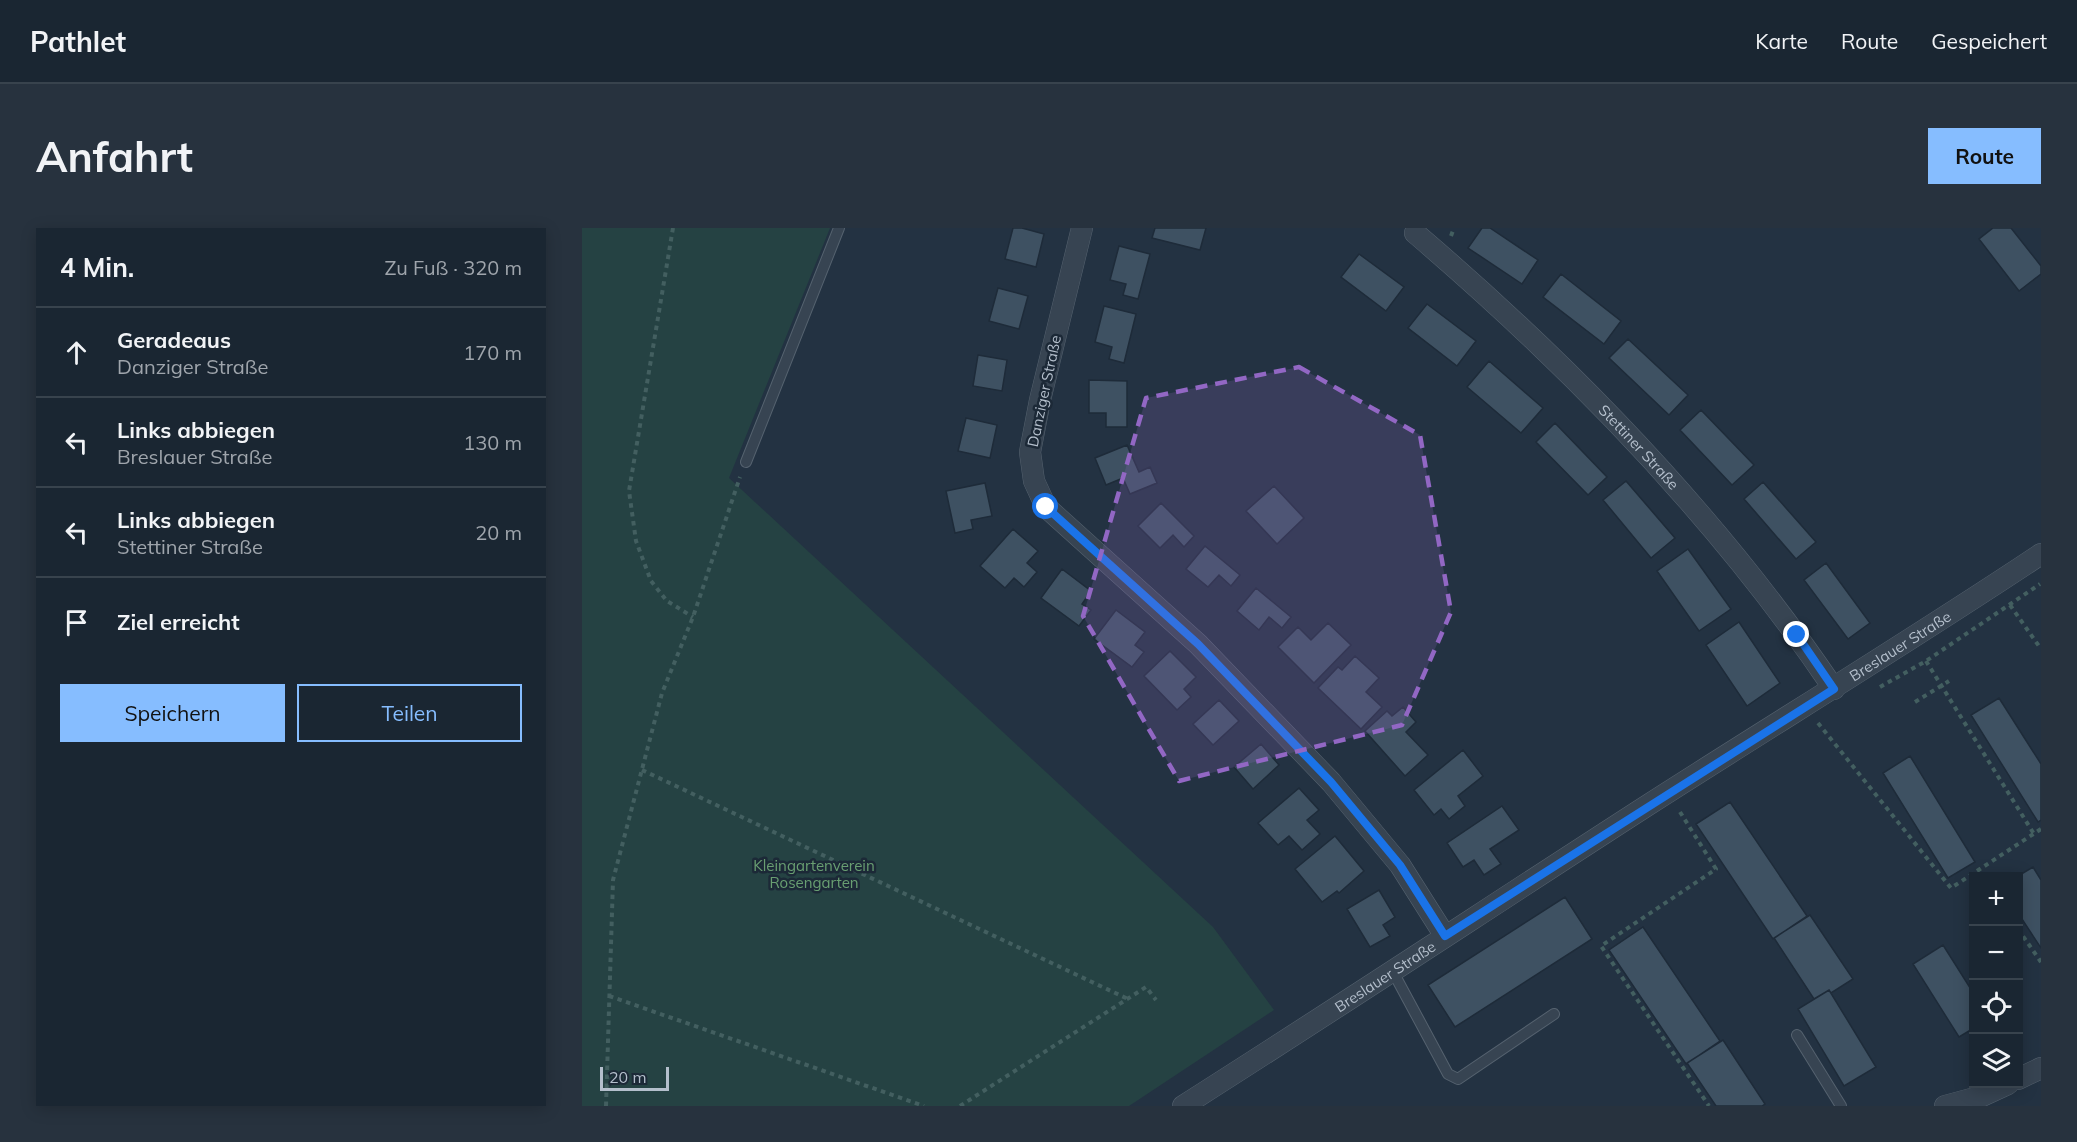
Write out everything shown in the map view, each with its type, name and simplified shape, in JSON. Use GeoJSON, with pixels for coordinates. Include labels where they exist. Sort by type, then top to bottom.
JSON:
{"type":"FeatureCollection","features":[{"type":"Feature","properties":{"kind":"street","name":"Danziger Straße"},"geometry":{"type":"LineString","coordinates":[[1082,228],[1040,400],[1030,452],[1034,482],[1046,507],[1198,644],[1331,782],[1400,865],[1445,936]]}},
{"type":"Feature","properties":{"kind":"street","name":"Stettiner Straße"},"geometry":{"type":"LineString","coordinates":[[1415,233],[1574,378],[1677,485],[1797,635],[1834,689]]}},
{"type":"Feature","properties":{"kind":"street","name":"Breslauer Straße"},"geometry":{"type":"LineString","coordinates":[[1183,1106],[2041,554]]}},
{"type":"Feature","properties":{"kind":"street"},"geometry":{"type":"LineString","coordinates":[[2023,1076],[2041,1068]]}},
{"type":"Feature","properties":{"kind":"street"},"geometry":{"type":"LineString","coordinates":[[1945,1106],[1982,1096],[1998,1088]]}},
{"type":"Feature","properties":{"kind":"lane"},"geometry":{"type":"LineString","coordinates":[[746,462],[839,228]]}},
{"type":"Feature","properties":{"kind":"lane"},"geometry":{"type":"LineString","coordinates":[[1392,970],[1448,1074],[1458,1078],[1554,1014]]}},
{"type":"Feature","properties":{"kind":"lane"},"geometry":{"type":"LineString","coordinates":[[1797,1035],[1840,1106]]}},
{"type":"Feature","properties":{"kind":"path"},"geometry":{"type":"LineString","coordinates":[[673,228],[629,491],[636,541],[651,581],[668,601],[693,617]]}},
{"type":"Feature","properties":{"kind":"path"},"geometry":{"type":"LineString","coordinates":[[606,1106],[613,880],[662,693],[693,617],[746,462]]}},
{"type":"Feature","properties":{"kind":"path"},"geometry":{"type":"LineString","coordinates":[[2034,834],[1926,661],[2041,583]]}},
{"type":"Feature","properties":{"kind":"path"},"geometry":{"type":"LineString","coordinates":[[2010,605],[2041,649]]}},
{"type":"Feature","properties":{"kind":"path"},"geometry":{"type":"LineString","coordinates":[[1915,702],[1949,681]]}},
{"type":"Feature","properties":{"kind":"path"},"geometry":{"type":"LineString","coordinates":[[1818,723],[1952,888],[2041,830]]}},
{"type":"Feature","properties":{"kind":"path"},"geometry":{"type":"LineString","coordinates":[[642,770],[1128,999]]}},
{"type":"Feature","properties":{"kind":"path"},"geometry":{"type":"LineString","coordinates":[[1680,812],[1716,869],[1601,946],[1709,1106]]}},
{"type":"Feature","properties":{"kind":"path"},"geometry":{"type":"LineString","coordinates":[[2023,935],[2041,962]]}},
{"type":"Feature","properties":{"kind":"path"},"geometry":{"type":"LineString","coordinates":[[960,1106],[1146,987],[1156,1000]]}},
{"type":"Feature","properties":{"kind":"path"},"geometry":{"type":"LineString","coordinates":[[609,996],[924,1106]]}},
{"type":"Feature","properties":{"kind":"highlighted area"},"geometry":{"type":"Polygon","coordinates":[[[1299,367],[1420,435],[1451,612],[1402,725],[1179,781],[1083,616],[1146,398],[1299,367]]]}},
{"type":"Feature","properties":{"kind":"green space","name":"Kleingartenverein Rosengarten"},"geometry":{"type":"Polygon","coordinates":[[[582,228],[830,228],[729,478],[1213,927],[1274,1010],[1129,1106],[582,1106],[582,228]]]}},
{"type":"Feature","properties":{"kind":"building"},"geometry":{"type":"Polygon","coordinates":[[[1013,228],[1044,234],[1036,267],[1005,259],[1013,228]]]}},
{"type":"Feature","properties":{"kind":"building"},"geometry":{"type":"Polygon","coordinates":[[[1155,228],[1206,228],[1200,250],[1152,238],[1155,228]]]}},
{"type":"Feature","properties":{"kind":"building"},"geometry":{"type":"Polygon","coordinates":[[[1482,228],[1490,228],[1538,260],[1522,284],[1468,248],[1482,228]]]}},
{"type":"Feature","properties":{"kind":"building"},"geometry":{"type":"Polygon","coordinates":[[[1993,228],[2011,228],[2041,266],[2041,274],[2019,291],[1979,239],[1993,228]]]}},
{"type":"Feature","properties":{"kind":"building"},"geometry":{"type":"Polygon","coordinates":[[[1119,246],[1150,254],[1138,299],[1123,295],[1126,284],[1110,280],[1119,246]]]}},
{"type":"Feature","properties":{"kind":"building"},"geometry":{"type":"Polygon","coordinates":[[[1359,254],[1404,287],[1386,311],[1341,277],[1359,254]]]}},
{"type":"Feature","properties":{"kind":"building"},"geometry":{"type":"Polygon","coordinates":[[[1561,274],[1621,321],[1604,344],[1543,297],[1561,274]]]}},
{"type":"Feature","properties":{"kind":"building"},"geometry":{"type":"Polygon","coordinates":[[[998,288],[1028,296],[1019,329],[989,321],[998,288]]]}},
{"type":"Feature","properties":{"kind":"building"},"geometry":{"type":"Polygon","coordinates":[[[1427,304],[1476,341],[1457,366],[1408,328],[1427,304]]]}},
{"type":"Feature","properties":{"kind":"building"},"geometry":{"type":"Polygon","coordinates":[[[1104,306],[1136,314],[1124,363],[1109,359],[1112,347],[1095,342],[1104,306]]]}},
{"type":"Feature","properties":{"kind":"building"},"geometry":{"type":"Polygon","coordinates":[[[1628,339],[1688,395],[1669,415],[1609,358],[1628,339]]]}},
{"type":"Feature","properties":{"kind":"building"},"geometry":{"type":"Polygon","coordinates":[[[978,355],[1007,360],[1002,391],[973,386],[978,355]]]}},
{"type":"Feature","properties":{"kind":"building"},"geometry":{"type":"Polygon","coordinates":[[[1489,361],[1543,408],[1521,433],[1467,387],[1489,361]]]}},
{"type":"Feature","properties":{"kind":"building"},"geometry":{"type":"Polygon","coordinates":[[[1089,380],[1127,381],[1127,427],[1106,427],[1106,413],[1089,413],[1089,380]]]}},
{"type":"Feature","properties":{"kind":"building"},"geometry":{"type":"Polygon","coordinates":[[[1701,410],[1754,465],[1732,485],[1680,430],[1701,410]]]}},
{"type":"Feature","properties":{"kind":"building"},"geometry":{"type":"Polygon","coordinates":[[[966,418],[997,425],[990,458],[958,451],[966,418]]]}},
{"type":"Feature","properties":{"kind":"building"},"geometry":{"type":"Polygon","coordinates":[[[1555,423],[1607,477],[1588,495],[1536,442],[1555,423]]]}},
{"type":"Feature","properties":{"kind":"building"},"geometry":{"type":"Polygon","coordinates":[[[1127,445],[1139,472],[1150,467],[1157,483],[1130,494],[1123,478],[1106,485],[1095,458],[1127,445]]]}},
{"type":"Feature","properties":{"kind":"building"},"geometry":{"type":"Polygon","coordinates":[[[1626,481],[1675,538],[1651,558],[1603,500],[1626,481]]]}},
{"type":"Feature","properties":{"kind":"building"},"geometry":{"type":"Polygon","coordinates":[[[1763,482],[1816,542],[1796,559],[1744,499],[1763,482]]]}},
{"type":"Feature","properties":{"kind":"building"},"geometry":{"type":"Polygon","coordinates":[[[985,483],[992,516],[971,520],[973,529],[955,533],[946,491],[985,483]]]}},
{"type":"Feature","properties":{"kind":"building"},"geometry":{"type":"Polygon","coordinates":[[[1274,486],[1304,518],[1277,544],[1246,511],[1274,486]]]}},
{"type":"Feature","properties":{"kind":"building"},"geometry":{"type":"Polygon","coordinates":[[[1161,503],[1194,536],[1184,547],[1173,535],[1160,548],[1138,526],[1161,503]]]}},
{"type":"Feature","properties":{"kind":"building"},"geometry":{"type":"Polygon","coordinates":[[[1013,529],[1038,551],[1027,563],[1037,572],[1024,587],[1014,578],[1005,588],[980,566],[1013,529]]]}},
{"type":"Feature","properties":{"kind":"building"},"geometry":{"type":"Polygon","coordinates":[[[1205,546],[1240,575],[1231,586],[1219,575],[1208,587],[1186,569],[1205,546]]]}},
{"type":"Feature","properties":{"kind":"building"},"geometry":{"type":"Polygon","coordinates":[[[1688,549],[1731,609],[1699,631],[1657,571],[1688,549]]]}},
{"type":"Feature","properties":{"kind":"building"},"geometry":{"type":"Polygon","coordinates":[[[1826,563],[1870,623],[1848,639],[1804,580],[1826,563]]]}},
{"type":"Feature","properties":{"kind":"building"},"geometry":{"type":"Polygon","coordinates":[[[1062,569],[1091,591],[1082,604],[1091,610],[1079,626],[1041,598],[1062,569]]]}},
{"type":"Feature","properties":{"kind":"building"},"geometry":{"type":"Polygon","coordinates":[[[1256,588],[1291,617],[1282,628],[1269,617],[1259,630],[1237,611],[1256,588]]]}},
{"type":"Feature","properties":{"kind":"building"},"geometry":{"type":"Polygon","coordinates":[[[1116,610],[1145,632],[1135,645],[1144,652],[1132,667],[1094,639],[1116,610]]]}},
{"type":"Feature","properties":{"kind":"building"},"geometry":{"type":"Polygon","coordinates":[[[1739,622],[1780,683],[1747,706],[1706,645],[1739,622]]]}},
{"type":"Feature","properties":{"kind":"building"},"geometry":{"type":"Polygon","coordinates":[[[1328,623],[1351,645],[1314,683],[1278,647],[1298,627],[1311,640],[1328,623]]]}},
{"type":"Feature","properties":{"kind":"building"},"geometry":{"type":"Polygon","coordinates":[[[1170,651],[1196,677],[1184,689],[1191,697],[1177,710],[1144,676],[1170,651]]]}},
{"type":"Feature","properties":{"kind":"building"},"geometry":{"type":"Polygon","coordinates":[[[1355,656],[1379,678],[1366,692],[1382,707],[1361,729],[1318,688],[1338,667],[1342,670],[1355,656]]]}},
{"type":"Feature","properties":{"kind":"building"},"geometry":{"type":"Polygon","coordinates":[[[1999,698],[2041,764],[2041,820],[2038,822],[1971,715],[1999,698]]]}},
{"type":"Feature","properties":{"kind":"building"},"geometry":{"type":"Polygon","coordinates":[[[1219,700],[1239,721],[1213,745],[1193,724],[1219,700]]]}},
{"type":"Feature","properties":{"kind":"building"},"geometry":{"type":"Polygon","coordinates":[[[1403,707],[1416,722],[1406,732],[1428,755],[1405,776],[1365,731],[1387,711],[1392,716],[1403,707]]]}},
{"type":"Feature","properties":{"kind":"building"},"geometry":{"type":"Polygon","coordinates":[[[1261,744],[1279,765],[1253,789],[1234,767],[1261,744]]]}},
{"type":"Feature","properties":{"kind":"building"},"geometry":{"type":"Polygon","coordinates":[[[1463,750],[1483,776],[1458,796],[1465,806],[1449,819],[1441,809],[1434,815],[1414,790],[1463,750]]]}},
{"type":"Feature","properties":{"kind":"building"},"geometry":{"type":"Polygon","coordinates":[[[1910,756],[1975,862],[1948,878],[1883,773],[1910,756]]]}},
{"type":"Feature","properties":{"kind":"building"},"geometry":{"type":"Polygon","coordinates":[[[1299,788],[1319,810],[1307,820],[1320,834],[1302,850],[1289,836],[1278,845],[1258,823],[1299,788]]]}},
{"type":"Feature","properties":{"kind":"building"},"geometry":{"type":"Polygon","coordinates":[[[1730,802],[1807,916],[1773,939],[1696,824],[1730,802]]]}},
{"type":"Feature","properties":{"kind":"building"},"geometry":{"type":"Polygon","coordinates":[[[1502,806],[1519,830],[1490,849],[1501,864],[1484,875],[1474,860],[1463,867],[1447,843],[1502,806]]]}},
{"type":"Feature","properties":{"kind":"building"},"geometry":{"type":"Polygon","coordinates":[[[1335,836],[1364,871],[1339,893],[1337,891],[1322,902],[1295,869],[1335,836]]]}},
{"type":"Feature","properties":{"kind":"building"},"geometry":{"type":"Polygon","coordinates":[[[2033,867],[2041,880],[2041,948],[2023,921],[2023,873],[2033,867]]]}},
{"type":"Feature","properties":{"kind":"building"},"geometry":{"type":"Polygon","coordinates":[[[1379,890],[1395,917],[1383,925],[1390,936],[1370,947],[1347,909],[1379,890]]]}},
{"type":"Feature","properties":{"kind":"building"},"geometry":{"type":"Polygon","coordinates":[[[1565,897],[1592,939],[1455,1027],[1428,985],[1565,897]]]}},
{"type":"Feature","properties":{"kind":"building"},"geometry":{"type":"Polygon","coordinates":[[[1810,915],[1853,979],[1831,993],[1829,990],[1814,999],[1774,938],[1810,915]]]}},
{"type":"Feature","properties":{"kind":"building"},"geometry":{"type":"Polygon","coordinates":[[[1643,927],[1720,1041],[1686,1064],[1609,950],[1643,927]]]}},
{"type":"Feature","properties":{"kind":"building"},"geometry":{"type":"Polygon","coordinates":[[[1943,945],[1969,986],[1969,1031],[1959,1037],[1913,964],[1943,945]]]}},
{"type":"Feature","properties":{"kind":"building"},"geometry":{"type":"Polygon","coordinates":[[[1829,990],[1876,1067],[1844,1086],[1798,1009],[1829,990]]]}},
{"type":"Feature","properties":{"kind":"building"},"geometry":{"type":"Polygon","coordinates":[[[1723,1040],[1765,1104],[1762,1106],[1716,1106],[1687,1063],[1723,1040]]]}},
{"type":"Feature","properties":{"kind":"route"},"geometry":{"type":"LineString","coordinates":[[1046,507],[1198,644],[1331,782],[1400,865],[1445,936],[1674,788],[1834,689],[1797,635]]}}]}
